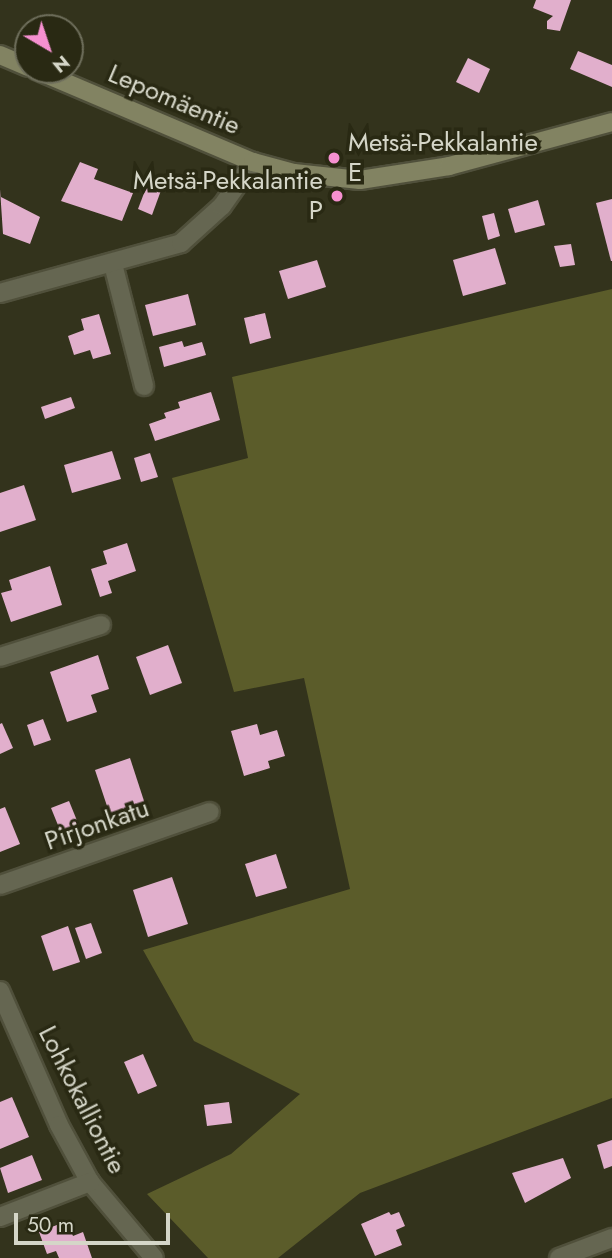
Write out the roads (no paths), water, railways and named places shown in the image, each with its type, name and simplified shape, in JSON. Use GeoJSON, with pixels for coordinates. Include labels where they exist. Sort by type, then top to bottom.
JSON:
{"type":"FeatureCollection","features":[{"type":"Feature","properties":{"kind":"street","name":"Lepomäentie"},"geometry":{"type":"LineString","coordinates":[[69,84],[253,162],[295,173],[360,180],[449,166],[612,122]]}},
{"type":"Feature","properties":{"kind":"street"},"geometry":{"type":"LineString","coordinates":[[0,293],[113,264],[181,243],[222,206],[253,162]]}},
{"type":"Feature","properties":{"kind":"street"},"geometry":{"type":"LineString","coordinates":[[113,264],[144,386]]}},
{"type":"Feature","properties":{"kind":"street"},"geometry":{"type":"LineString","coordinates":[[0,657],[101,625]]}},
{"type":"Feature","properties":{"kind":"street","name":"Pirjonkatu"},"geometry":{"type":"LineString","coordinates":[[0,885],[210,812]]}},
{"type":"Feature","properties":{"kind":"street","name":"Lohkokalliontie"},"geometry":{"type":"LineString","coordinates":[[0,991],[59,1125],[90,1182],[154,1258]]}},
{"type":"Feature","properties":{"kind":"street"},"geometry":{"type":"LineString","coordinates":[[0,1217],[90,1182]]}},
{"type":"Feature","properties":{"kind":"street"},"geometry":{"type":"LineString","coordinates":[[559,1258],[612,1238]]}},
{"type":"Feature","properties":{"kind":"place","name":"Metsä-Pekkalantie E"},"geometry":{"type":"Point","coordinates":[334,158]}},
{"type":"Feature","properties":{"kind":"place","name":"Metsä-Pekkalantie P"},"geometry":{"type":"Point","coordinates":[337,196]}}]}
